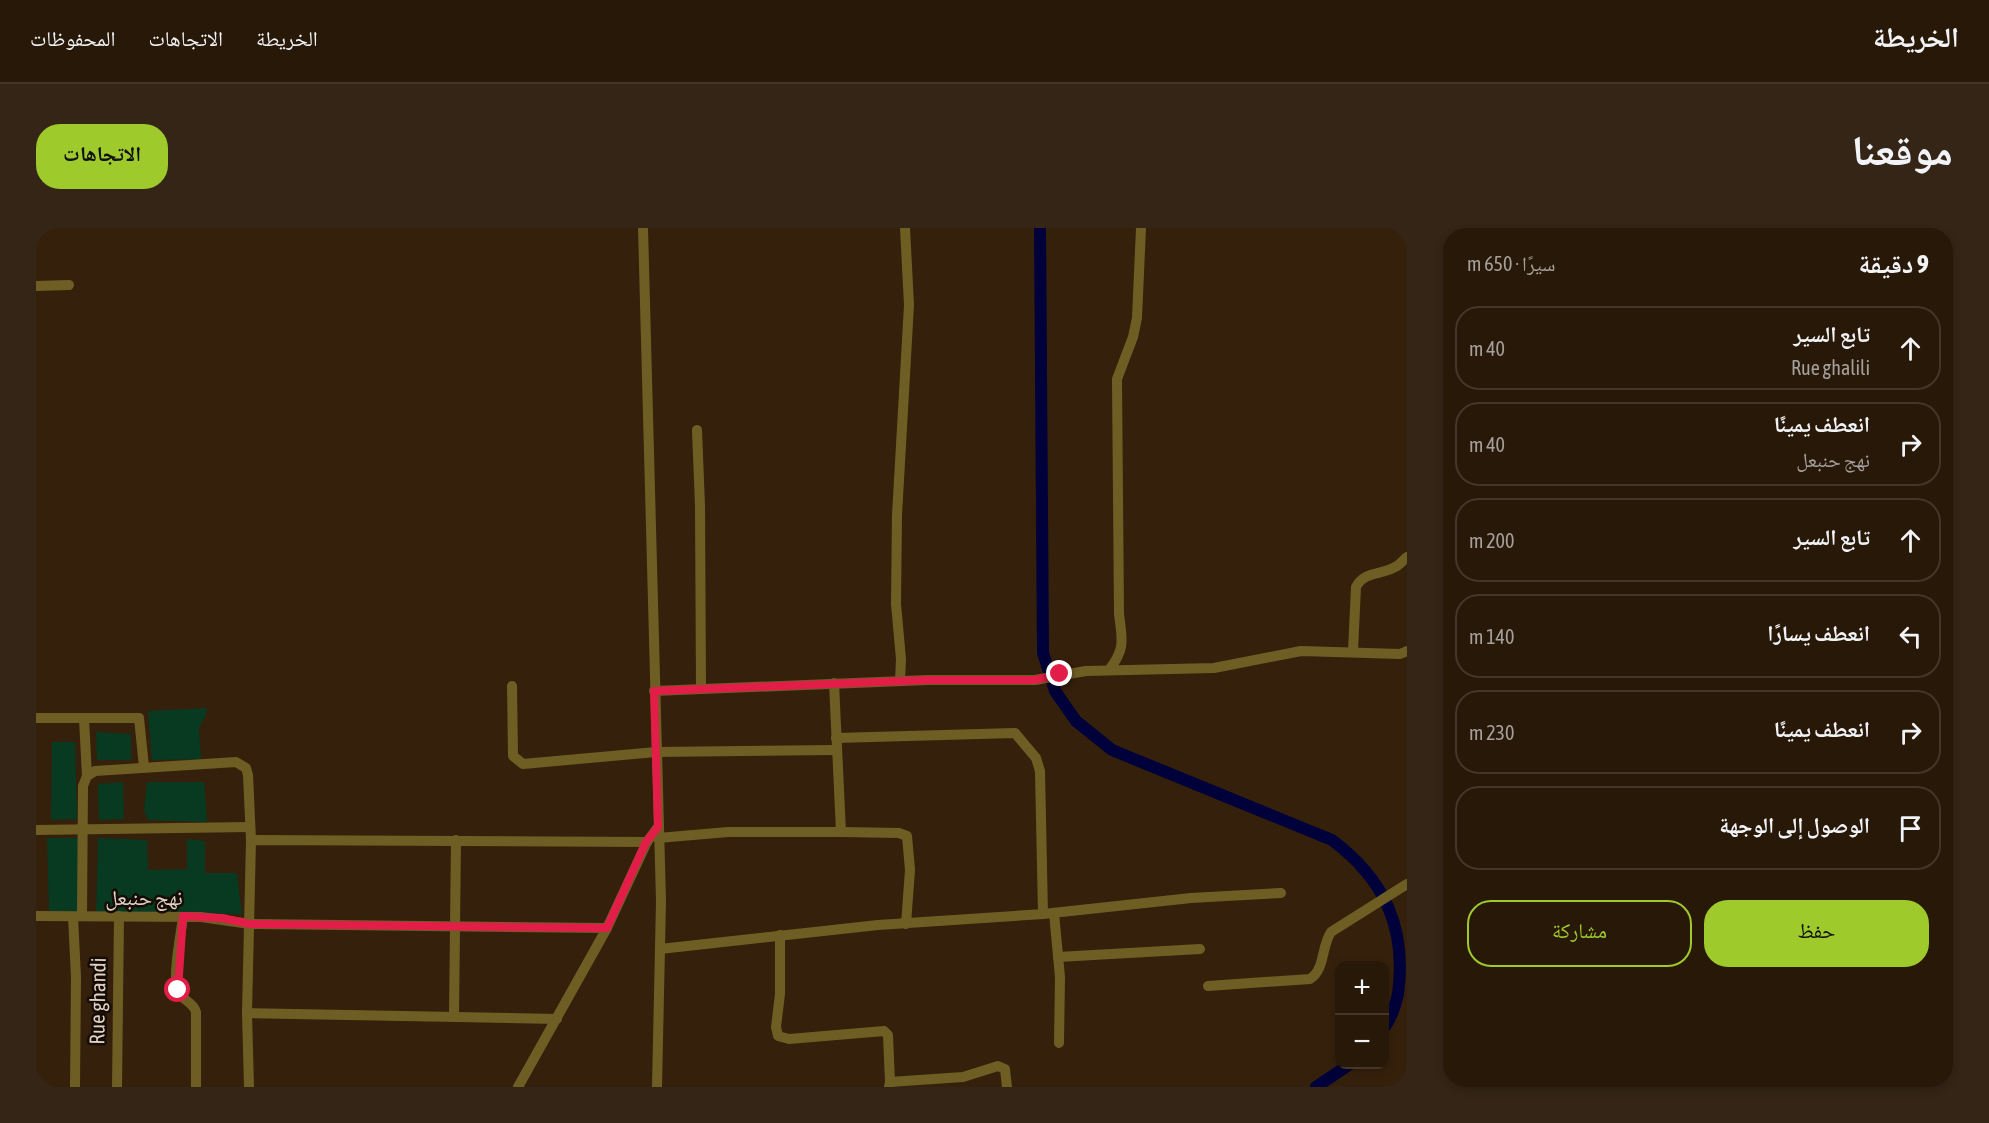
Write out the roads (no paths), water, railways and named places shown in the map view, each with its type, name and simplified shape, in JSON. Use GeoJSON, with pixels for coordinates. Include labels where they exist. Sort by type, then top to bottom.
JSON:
{"type":"FeatureCollection","features":[{"type":"Feature","properties":{"kind":"street"},"geometry":{"type":"LineString","coordinates":[[643,228],[660,949],[657,1087]]}},
{"type":"Feature","properties":{"kind":"street"},"geometry":{"type":"LineString","coordinates":[[900,681],[902,658],[896,604],[896,538],[909,305],[905,228]]}},
{"type":"Feature","properties":{"kind":"street"},"geometry":{"type":"LineString","coordinates":[[1109,670],[1121,653],[1123,645],[1119,614],[1117,379],[1133,337],[1137,318],[1141,228]]}},
{"type":"Feature","properties":{"kind":"street"},"geometry":{"type":"LineString","coordinates":[[36,286],[69,285]]}},
{"type":"Feature","properties":{"kind":"street"},"geometry":{"type":"LineString","coordinates":[[697,430],[700,687]]}},
{"type":"Feature","properties":{"kind":"street"},"geometry":{"type":"LineString","coordinates":[[1353,651],[1356,587],[1359,581],[1367,576],[1396,567],[1407,557]]}},
{"type":"Feature","properties":{"kind":"street"},"geometry":{"type":"LineString","coordinates":[[654,691],[700,687],[900,681],[1035,680],[1060,674],[1109,670],[1214,668],[1301,651],[1400,654],[1407,651]]}},
{"type":"Feature","properties":{"kind":"street"},"geometry":{"type":"LineString","coordinates":[[834,683],[841,832]]}},
{"type":"Feature","properties":{"kind":"street"},"geometry":{"type":"LineString","coordinates":[[512,686],[513,756],[520,764],[656,752],[836,744],[1003,731],[1015,733],[1036,758],[1040,771],[1049,913],[1058,957],[1059,1043]]}},
{"type":"Feature","properties":{"kind":"street"},"geometry":{"type":"LineString","coordinates":[[36,718],[140,719],[144,767]]}},
{"type":"Feature","properties":{"kind":"street"},"geometry":{"type":"LineString","coordinates":[[75,1087],[76,976],[83,786],[87,777],[84,719]]}},
{"type":"Feature","properties":{"kind":"street"},"geometry":{"type":"LineString","coordinates":[[87,777],[95,771],[144,767],[236,762],[246,768],[250,827],[247,1013],[249,1087]]}},
{"type":"Feature","properties":{"kind":"street"},"geometry":{"type":"LineString","coordinates":[[36,830],[250,827]]}},
{"type":"Feature","properties":{"kind":"street"},"geometry":{"type":"LineString","coordinates":[[518,1087],[607,928],[646,842],[658,833],[899,833],[907,836],[910,870],[906,924]]}},
{"type":"Feature","properties":{"kind":"street"},"geometry":{"type":"LineString","coordinates":[[250,840],[646,842]]}},
{"type":"Feature","properties":{"kind":"street"},"geometry":{"type":"LineString","coordinates":[[454,1015],[456,840]]}},
{"type":"Feature","properties":{"kind":"street"},"geometry":{"type":"LineString","coordinates":[[1208,986],[1273,984],[1310,979],[1320,968],[1325,940],[1331,932],[1402,887]]}},
{"type":"Feature","properties":{"kind":"street"},"geometry":{"type":"LineString","coordinates":[[660,949],[780,935],[1049,913],[1191,898],[1281,893]]}},
{"type":"Feature","properties":{"kind":"street","name":"نهج حنبعل"},"geometry":{"type":"LineString","coordinates":[[36,916],[183,916],[222,918],[250,924],[607,928]]}},
{"type":"Feature","properties":{"kind":"street","name":"Rue ghandi"},"geometry":{"type":"LineString","coordinates":[[117,1087],[119,916]]}},
{"type":"Feature","properties":{"kind":"street"},"geometry":{"type":"LineString","coordinates":[[183,916],[176,985],[181,995],[192,1003],[196,1012],[196,1087]]}},
{"type":"Feature","properties":{"kind":"street"},"geometry":{"type":"LineString","coordinates":[[780,935],[780,994],[776,1027],[778,1036],[789,1039],[884,1032],[888,1035],[889,1084],[963,1077],[998,1066],[1005,1069],[1007,1087]]}},
{"type":"Feature","properties":{"kind":"street"},"geometry":{"type":"LineString","coordinates":[[1058,957],[1200,949]]}},
{"type":"Feature","properties":{"kind":"street"},"geometry":{"type":"LineString","coordinates":[[247,1013],[454,1015],[557,1019]]}},
{"type":"Feature","properties":{"kind":"waterway"},"geometry":{"type":"LineString","coordinates":[[1040,228],[1043,653],[1055,691],[1076,721],[1112,750],[1332,840],[1350,855],[1366,871],[1378,888],[1395,926],[1400,970],[1398,994],[1389,1019]]}},
{"type":"Feature","properties":{"kind":"waterway"},"geometry":{"type":"LineString","coordinates":[[1316,1087],[1343,1069]]}}]}
